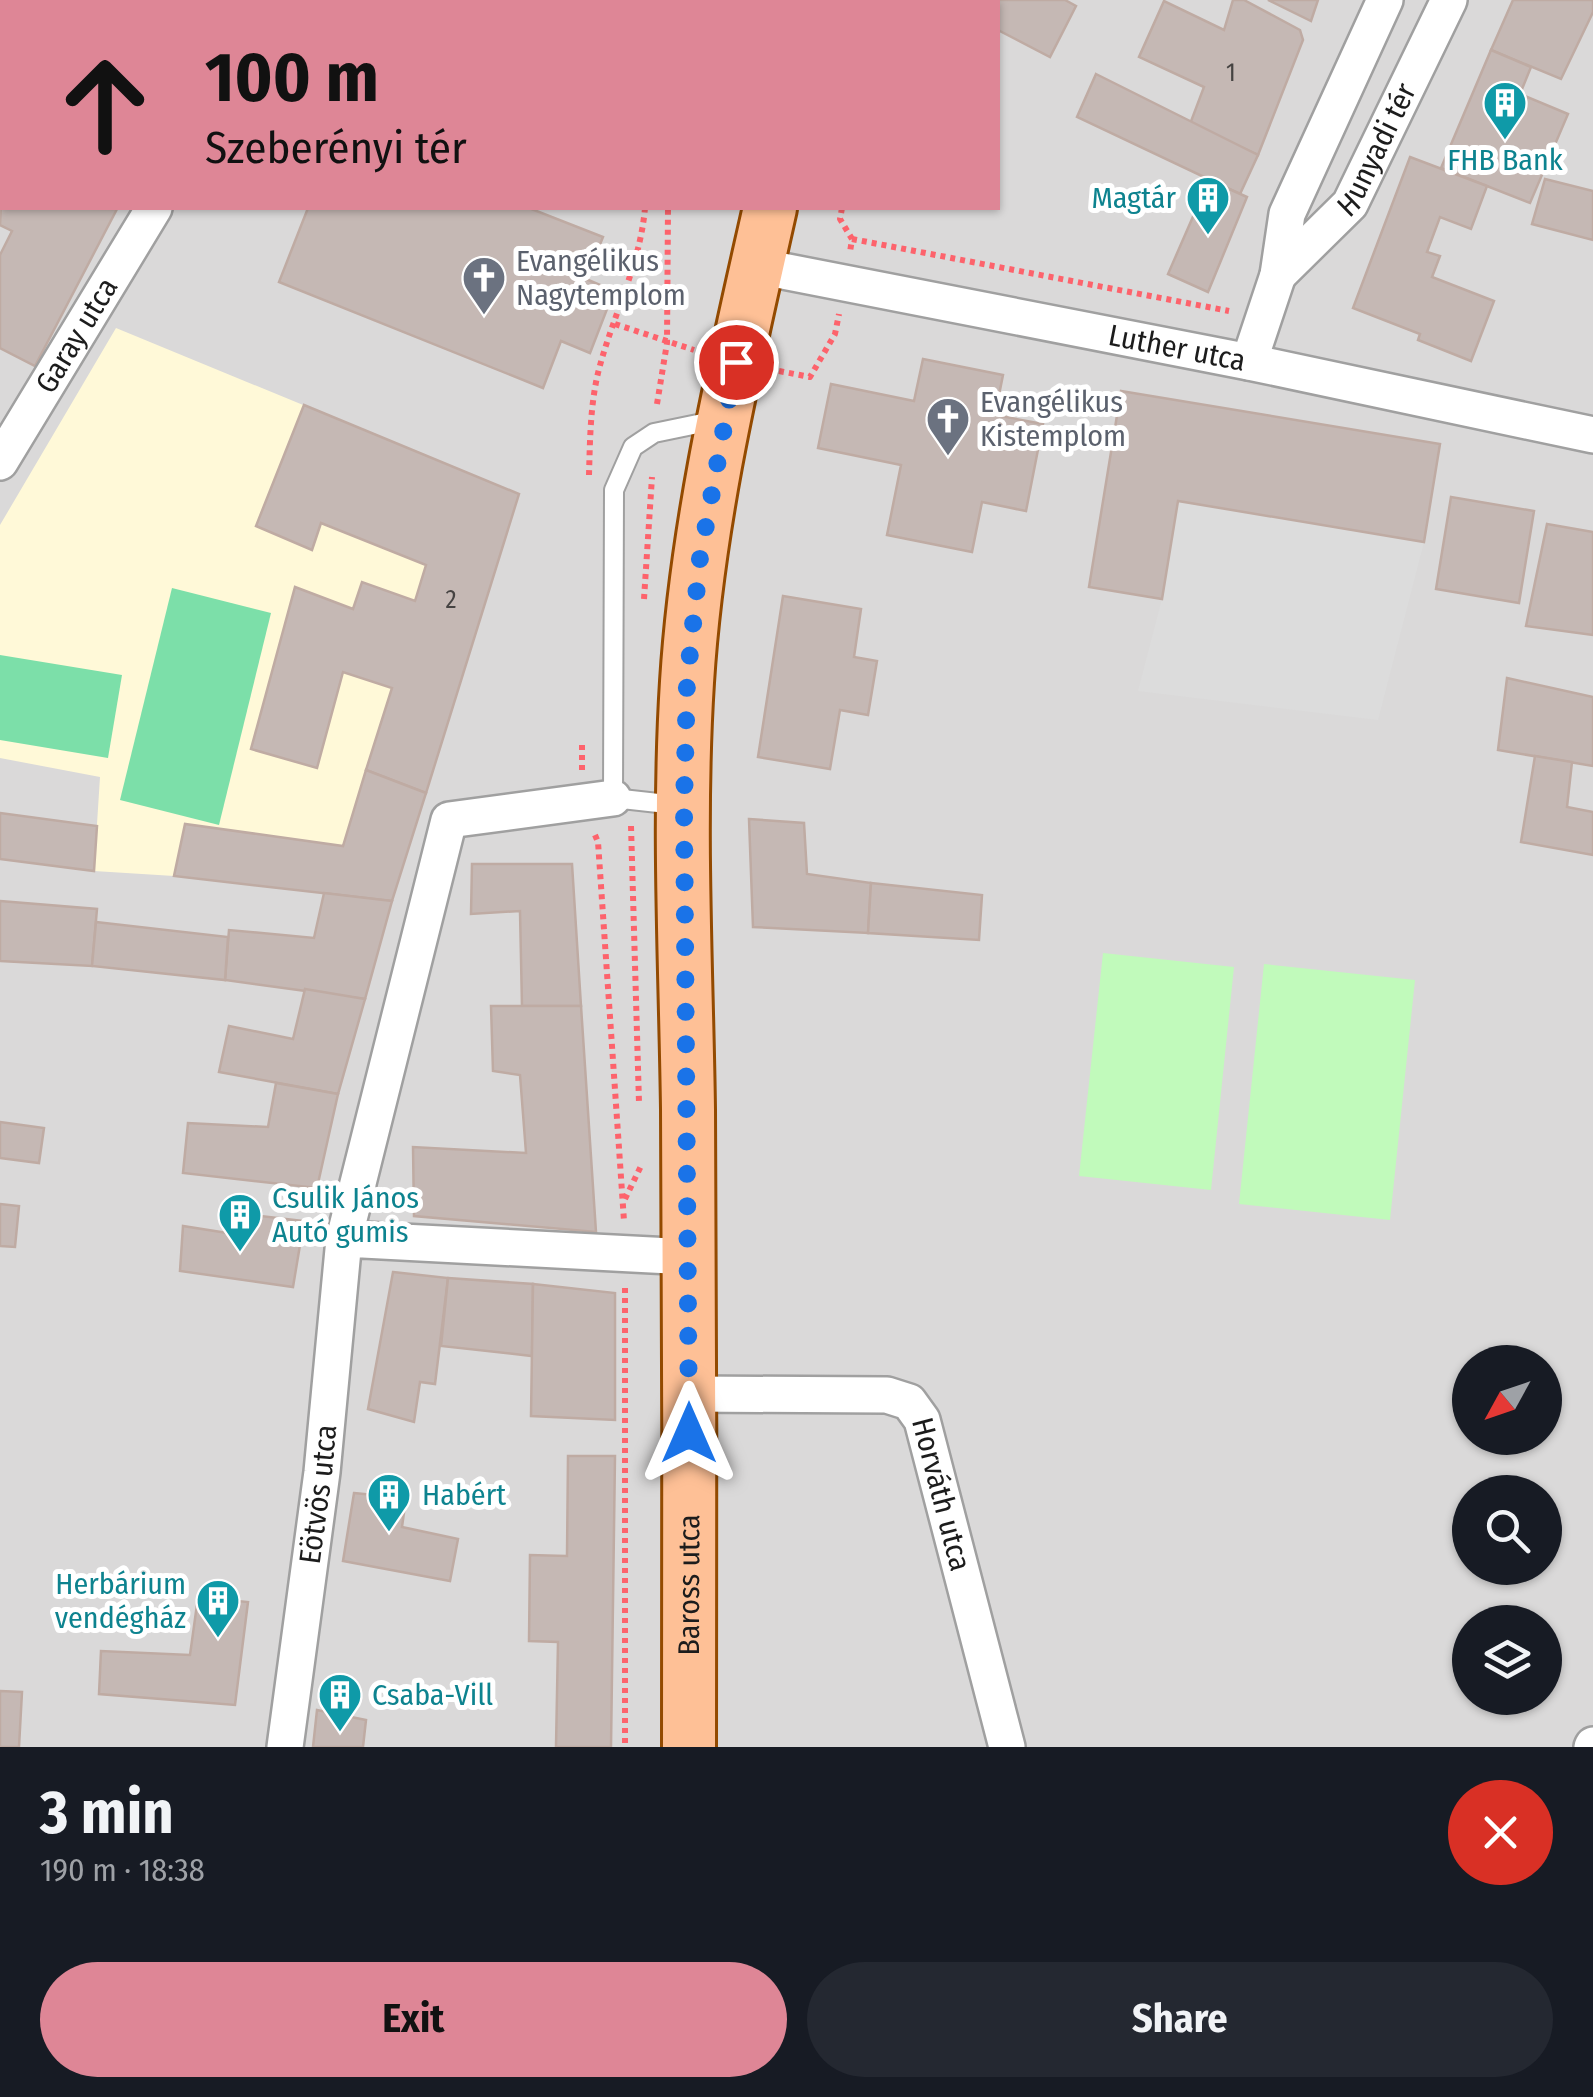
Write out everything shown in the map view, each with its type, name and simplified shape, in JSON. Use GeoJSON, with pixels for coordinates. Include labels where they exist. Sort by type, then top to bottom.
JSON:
{"type":"FeatureCollection","features":[{"type":"Feature","properties":{"kind":"main road","name":"Baross utca"},"geometry":{"type":"LineString","coordinates":[[690,1747],[690,1257],[684,806],[690,646],[723,419],[770,210]]}},
{"type":"Feature","properties":{"kind":"street","name":"Hunyadi tér"},"geometry":{"type":"LineString","coordinates":[[1249,362],[1278,275],[1287,214],[1385,0]]}},
{"type":"Feature","properties":{"kind":"street","name":"Hunyadi tér"},"geometry":{"type":"LineString","coordinates":[[1278,275],[1350,204],[1448,0]]}},
{"type":"Feature","properties":{"kind":"street","name":"Garay utca"},"geometry":{"type":"LineString","coordinates":[[0,462],[153,210]]}},
{"type":"Feature","properties":{"kind":"street","name":"Luther utca"},"geometry":{"type":"LineString","coordinates":[[757,266],[1249,362],[1593,436]]}},
{"type":"Feature","properties":{"kind":"street","name":"Eötvös utca"},"geometry":{"type":"LineString","coordinates":[[285,1747],[322,1472],[344,1238],[449,820],[613,798]]}},
{"type":"Feature","properties":{"kind":"street"},"geometry":{"type":"LineString","coordinates":[[344,1238],[690,1257]]}},
{"type":"Feature","properties":{"kind":"street","name":"Horváth utca"},"geometry":{"type":"LineString","coordinates":[[689,1394],[887,1396],[909,1402],[922,1420],[1007,1747]]}},
{"type":"Feature","properties":{"kind":"lane"},"geometry":{"type":"LineString","coordinates":[[684,806],[613,798],[614,490],[634,447],[654,433],[723,419]]}},
{"type":"Feature","properties":{"kind":"path"},"geometry":{"type":"LineString","coordinates":[[655,420],[667,343],[668,210]]}},
{"type":"Feature","properties":{"kind":"path"},"geometry":{"type":"LineString","coordinates":[[852,239],[1264,317]]}},
{"type":"Feature","properties":{"kind":"path"},"geometry":{"type":"LineString","coordinates":[[615,324],[667,343]]}},
{"type":"Feature","properties":{"kind":"path"},"geometry":{"type":"LineString","coordinates":[[632,846],[640,1112]]}},
{"type":"Feature","properties":{"kind":"path"},"geometry":{"type":"LineString","coordinates":[[625,1747],[624,1200],[641,1168],[641,1150]]}},
{"type":"Feature","properties":{"kind":"shaded area"},"geometry":{"type":"Polygon","coordinates":[[[1000,0],[1593,0],[1593,1747],[0,1747],[0,210],[1000,210],[1000,0]]]}},
{"type":"Feature","properties":{"kind":"shaded area"},"geometry":{"type":"Polygon","coordinates":[[[116,328],[519,494],[392,901],[174,876],[94,871],[100,777],[0,758],[0,525],[116,328]]]}},
{"type":"Feature","properties":{"kind":"shaded area"},"geometry":{"type":"Polygon","coordinates":[[[1178,501],[1424,542],[1378,720],[1138,691],[1162,599],[1178,501]]]}},
{"type":"Feature","properties":{"kind":"green space"},"geometry":{"type":"Polygon","coordinates":[[[172,588],[271,613],[219,825],[120,800],[172,588]]]}},
{"type":"Feature","properties":{"kind":"green space"},"geometry":{"type":"Polygon","coordinates":[[[0,655],[122,675],[108,758],[0,740],[0,655]]]}},
{"type":"Feature","properties":{"kind":"green space"},"geometry":{"type":"Polygon","coordinates":[[[1103,953],[1234,967],[1211,1190],[1079,1176],[1103,953]]]}},
{"type":"Feature","properties":{"kind":"green space"},"geometry":{"type":"Polygon","coordinates":[[[1264,964],[1415,980],[1390,1220],[1239,1204],[1264,964]]]}},
{"type":"Feature","properties":{"kind":"building"},"geometry":{"type":"Polygon","coordinates":[[[1000,0],[1065,0],[1076,6],[1050,57],[1000,31],[1000,0]]]}},
{"type":"Feature","properties":{"kind":"building"},"geometry":{"type":"Polygon","coordinates":[[[1233,0],[1244,0],[1300,30],[1303,40],[1258,155],[1190,124],[1204,87],[1139,57],[1164,1],[1224,30],[1233,0]]]}},
{"type":"Feature","properties":{"kind":"building"},"geometry":{"type":"Polygon","coordinates":[[[1268,0],[1318,0],[1311,21],[1268,0]]]}},
{"type":"Feature","properties":{"kind":"building"},"geometry":{"type":"Polygon","coordinates":[[[1513,0],[1593,0],[1593,12],[1561,79],[1491,50],[1513,0]]]}},
{"type":"Feature","properties":{"kind":"building","name":"FHB Bank"},"geometry":{"type":"Polygon","coordinates":[[[1491,50],[1531,67],[1520,94],[1568,114],[1530,203],[1441,168],[1491,50]]]}},
{"type":"Feature","properties":{"kind":"building"},"geometry":{"type":"Polygon","coordinates":[[[1096,74],[1258,155],[1240,194],[1077,117],[1096,74]]]}},
{"type":"Feature","properties":{"kind":"building"},"geometry":{"type":"Polygon","coordinates":[[[1410,157],[1487,186],[1471,229],[1440,217],[1427,252],[1440,256],[1432,277],[1494,301],[1471,361],[1418,340],[1420,334],[1353,308],[1410,157]]]}},
{"type":"Feature","properties":{"kind":"building"},"geometry":{"type":"Polygon","coordinates":[[[1545,179],[1593,191],[1593,240],[1532,224],[1545,179]]]}},
{"type":"Feature","properties":{"kind":"building","name":"Magtár"},"geometry":{"type":"Polygon","coordinates":[[[1209,180],[1247,197],[1208,292],[1168,274],[1209,180]]]}},
{"type":"Feature","properties":{"kind":"building"},"geometry":{"type":"Polygon","coordinates":[[[1,210],[116,210],[35,366],[0,348],[0,255],[12,231],[0,225],[1,210]]]}},
{"type":"Feature","properties":{"kind":"building","name":"Evangélikus Nagytemplom"},"geometry":{"type":"Polygon","coordinates":[[[307,210],[534,210],[603,237],[586,279],[614,291],[590,353],[561,341],[543,388],[279,282],[307,210]]]}},
{"type":"Feature","properties":{"kind":"building","name":"Evangélikus Kistemplom"},"geometry":{"type":"Polygon","coordinates":[[[923,359],[1003,375],[995,415],[1043,424],[1026,511],[982,502],[972,552],[887,535],[901,465],[818,448],[831,384],[914,401],[923,359]]]}},
{"type":"Feature","properties":{"kind":"building"},"geometry":{"type":"Polygon","coordinates":[[[1121,391],[1440,444],[1424,542],[1178,501],[1162,599],[1089,587],[1121,391]]]}},
{"type":"Feature","properties":{"kind":"building"},"geometry":{"type":"Polygon","coordinates":[[[304,405],[519,494],[426,793],[366,770],[392,688],[343,672],[317,768],[251,749],[295,587],[353,609],[362,582],[415,601],[426,565],[321,523],[312,550],[256,526],[304,405]]]}},
{"type":"Feature","properties":{"kind":"building"},"geometry":{"type":"Polygon","coordinates":[[[1451,497],[1534,511],[1519,603],[1436,589],[1451,497]]]}},
{"type":"Feature","properties":{"kind":"building"},"geometry":{"type":"Polygon","coordinates":[[[1547,524],[1593,532],[1593,635],[1526,626],[1547,524]]]}},
{"type":"Feature","properties":{"kind":"building"},"geometry":{"type":"Polygon","coordinates":[[[783,596],[861,609],[854,657],[877,661],[868,715],[840,710],[830,769],[758,757],[783,596]]]}},
{"type":"Feature","properties":{"kind":"building"},"geometry":{"type":"Polygon","coordinates":[[[1507,678],[1593,697],[1593,766],[1498,750],[1507,678]]]}},
{"type":"Feature","properties":{"kind":"building"},"geometry":{"type":"Polygon","coordinates":[[[1535,756],[1572,762],[1567,807],[1593,812],[1593,855],[1521,842],[1535,756]]]}},
{"type":"Feature","properties":{"kind":"building"},"geometry":{"type":"Polygon","coordinates":[[[366,770],[426,793],[392,901],[174,876],[185,824],[343,846],[366,770]]]}},
{"type":"Feature","properties":{"kind":"building"},"geometry":{"type":"Polygon","coordinates":[[[0,813],[97,826],[94,871],[0,859],[0,813]]]}},
{"type":"Feature","properties":{"kind":"building"},"geometry":{"type":"Polygon","coordinates":[[[749,819],[804,823],[807,874],[871,883],[868,933],[753,927],[749,819]]]}},
{"type":"Feature","properties":{"kind":"building"},"geometry":{"type":"Polygon","coordinates":[[[472,864],[572,864],[581,1006],[522,1006],[520,911],[471,914],[472,864]]]}},
{"type":"Feature","properties":{"kind":"building"},"geometry":{"type":"Polygon","coordinates":[[[871,883],[982,895],[979,940],[868,933],[871,883]]]}},
{"type":"Feature","properties":{"kind":"building"},"geometry":{"type":"Polygon","coordinates":[[[324,893],[392,901],[365,999],[225,980],[229,930],[314,938],[324,893]]]}},
{"type":"Feature","properties":{"kind":"building"},"geometry":{"type":"Polygon","coordinates":[[[0,901],[97,909],[92,966],[0,961],[0,901]]]}},
{"type":"Feature","properties":{"kind":"building"},"geometry":{"type":"Polygon","coordinates":[[[96,922],[228,937],[225,980],[92,966],[96,922]]]}},
{"type":"Feature","properties":{"kind":"building"},"geometry":{"type":"Polygon","coordinates":[[[305,989],[365,999],[338,1094],[219,1072],[229,1026],[293,1039],[305,989]]]}},
{"type":"Feature","properties":{"kind":"building"},"geometry":{"type":"Polygon","coordinates":[[[491,1006],[581,1006],[596,1232],[414,1216],[413,1147],[526,1153],[520,1075],[493,1071],[491,1006]]]}},
{"type":"Feature","properties":{"kind":"building"},"geometry":{"type":"Polygon","coordinates":[[[276,1083],[338,1094],[317,1188],[183,1173],[188,1123],[268,1127],[276,1083]]]}},
{"type":"Feature","properties":{"kind":"building"},"geometry":{"type":"Polygon","coordinates":[[[0,1122],[44,1128],[39,1163],[0,1158],[0,1122]]]}},
{"type":"Feature","properties":{"kind":"building"},"geometry":{"type":"Polygon","coordinates":[[[0,1204],[19,1206],[15,1247],[0,1246],[0,1204]]]}},
{"type":"Feature","properties":{"kind":"building","name":"Csulik János Autó gumis"},"geometry":{"type":"Polygon","coordinates":[[[243,1214],[304,1221],[293,1287],[180,1271],[183,1226],[240,1235],[243,1214]]]}},
{"type":"Feature","properties":{"kind":"building"},"geometry":{"type":"Polygon","coordinates":[[[393,1272],[448,1278],[435,1384],[420,1382],[414,1422],[368,1409],[393,1272]]]}},
{"type":"Feature","properties":{"kind":"building"},"geometry":{"type":"Polygon","coordinates":[[[448,1278],[533,1284],[532,1356],[441,1346],[448,1278]]]}},
{"type":"Feature","properties":{"kind":"building"},"geometry":{"type":"Polygon","coordinates":[[[533,1284],[615,1293],[615,1420],[531,1416],[533,1284]]]}},
{"type":"Feature","properties":{"kind":"building"},"geometry":{"type":"Polygon","coordinates":[[[568,1456],[615,1456],[611,1747],[556,1747],[558,1642],[529,1641],[530,1555],[567,1556],[568,1456]]]}},
{"type":"Feature","properties":{"kind":"building","name":"Habért"},"geometry":{"type":"Polygon","coordinates":[[[354,1493],[406,1498],[402,1527],[458,1539],[450,1581],[343,1561],[354,1493]]]}},
{"type":"Feature","properties":{"kind":"building","name":"Herbárium vendégház"},"geometry":{"type":"Polygon","coordinates":[[[198,1597],[248,1602],[235,1705],[99,1694],[101,1651],[190,1655],[198,1597]]]}},
{"type":"Feature","properties":{"kind":"building"},"geometry":{"type":"Polygon","coordinates":[[[0,1691],[22,1692],[19,1747],[0,1747],[0,1691]]]}},
{"type":"Feature","properties":{"kind":"building","name":"Csaba-Vill"},"geometry":{"type":"Polygon","coordinates":[[[317,1710],[366,1720],[363,1747],[313,1747],[317,1710]]]}},
{"type":"Feature","properties":{"kind":"place","name":"FHB Bank"},"geometry":{"type":"Point","coordinates":[1505,141]}},
{"type":"Feature","properties":{"kind":"place","name":"Magtár"},"geometry":{"type":"Point","coordinates":[1208,236]}},
{"type":"Feature","properties":{"kind":"place","name":"Evangélikus Nagytemplom"},"geometry":{"type":"Point","coordinates":[484,316]}},
{"type":"Feature","properties":{"kind":"place","name":"Evangélikus Kistemplom"},"geometry":{"type":"Point","coordinates":[948,457]}},
{"type":"Feature","properties":{"kind":"place","name":"Csulik János Autó gumis"},"geometry":{"type":"Point","coordinates":[240,1253]}},
{"type":"Feature","properties":{"kind":"place","name":"Habért"},"geometry":{"type":"Point","coordinates":[389,1533]}},
{"type":"Feature","properties":{"kind":"place","name":"Herbárium vendégház"},"geometry":{"type":"Point","coordinates":[218,1639]}},
{"type":"Feature","properties":{"kind":"place","name":"Csaba-Vill"},"geometry":{"type":"Point","coordinates":[340,1733]}},
{"type":"Feature","properties":{"kind":"route"},"geometry":{"type":"LineString","coordinates":[[689,1433],[684,806],[687,682],[700,558],[736,362]]}}]}
